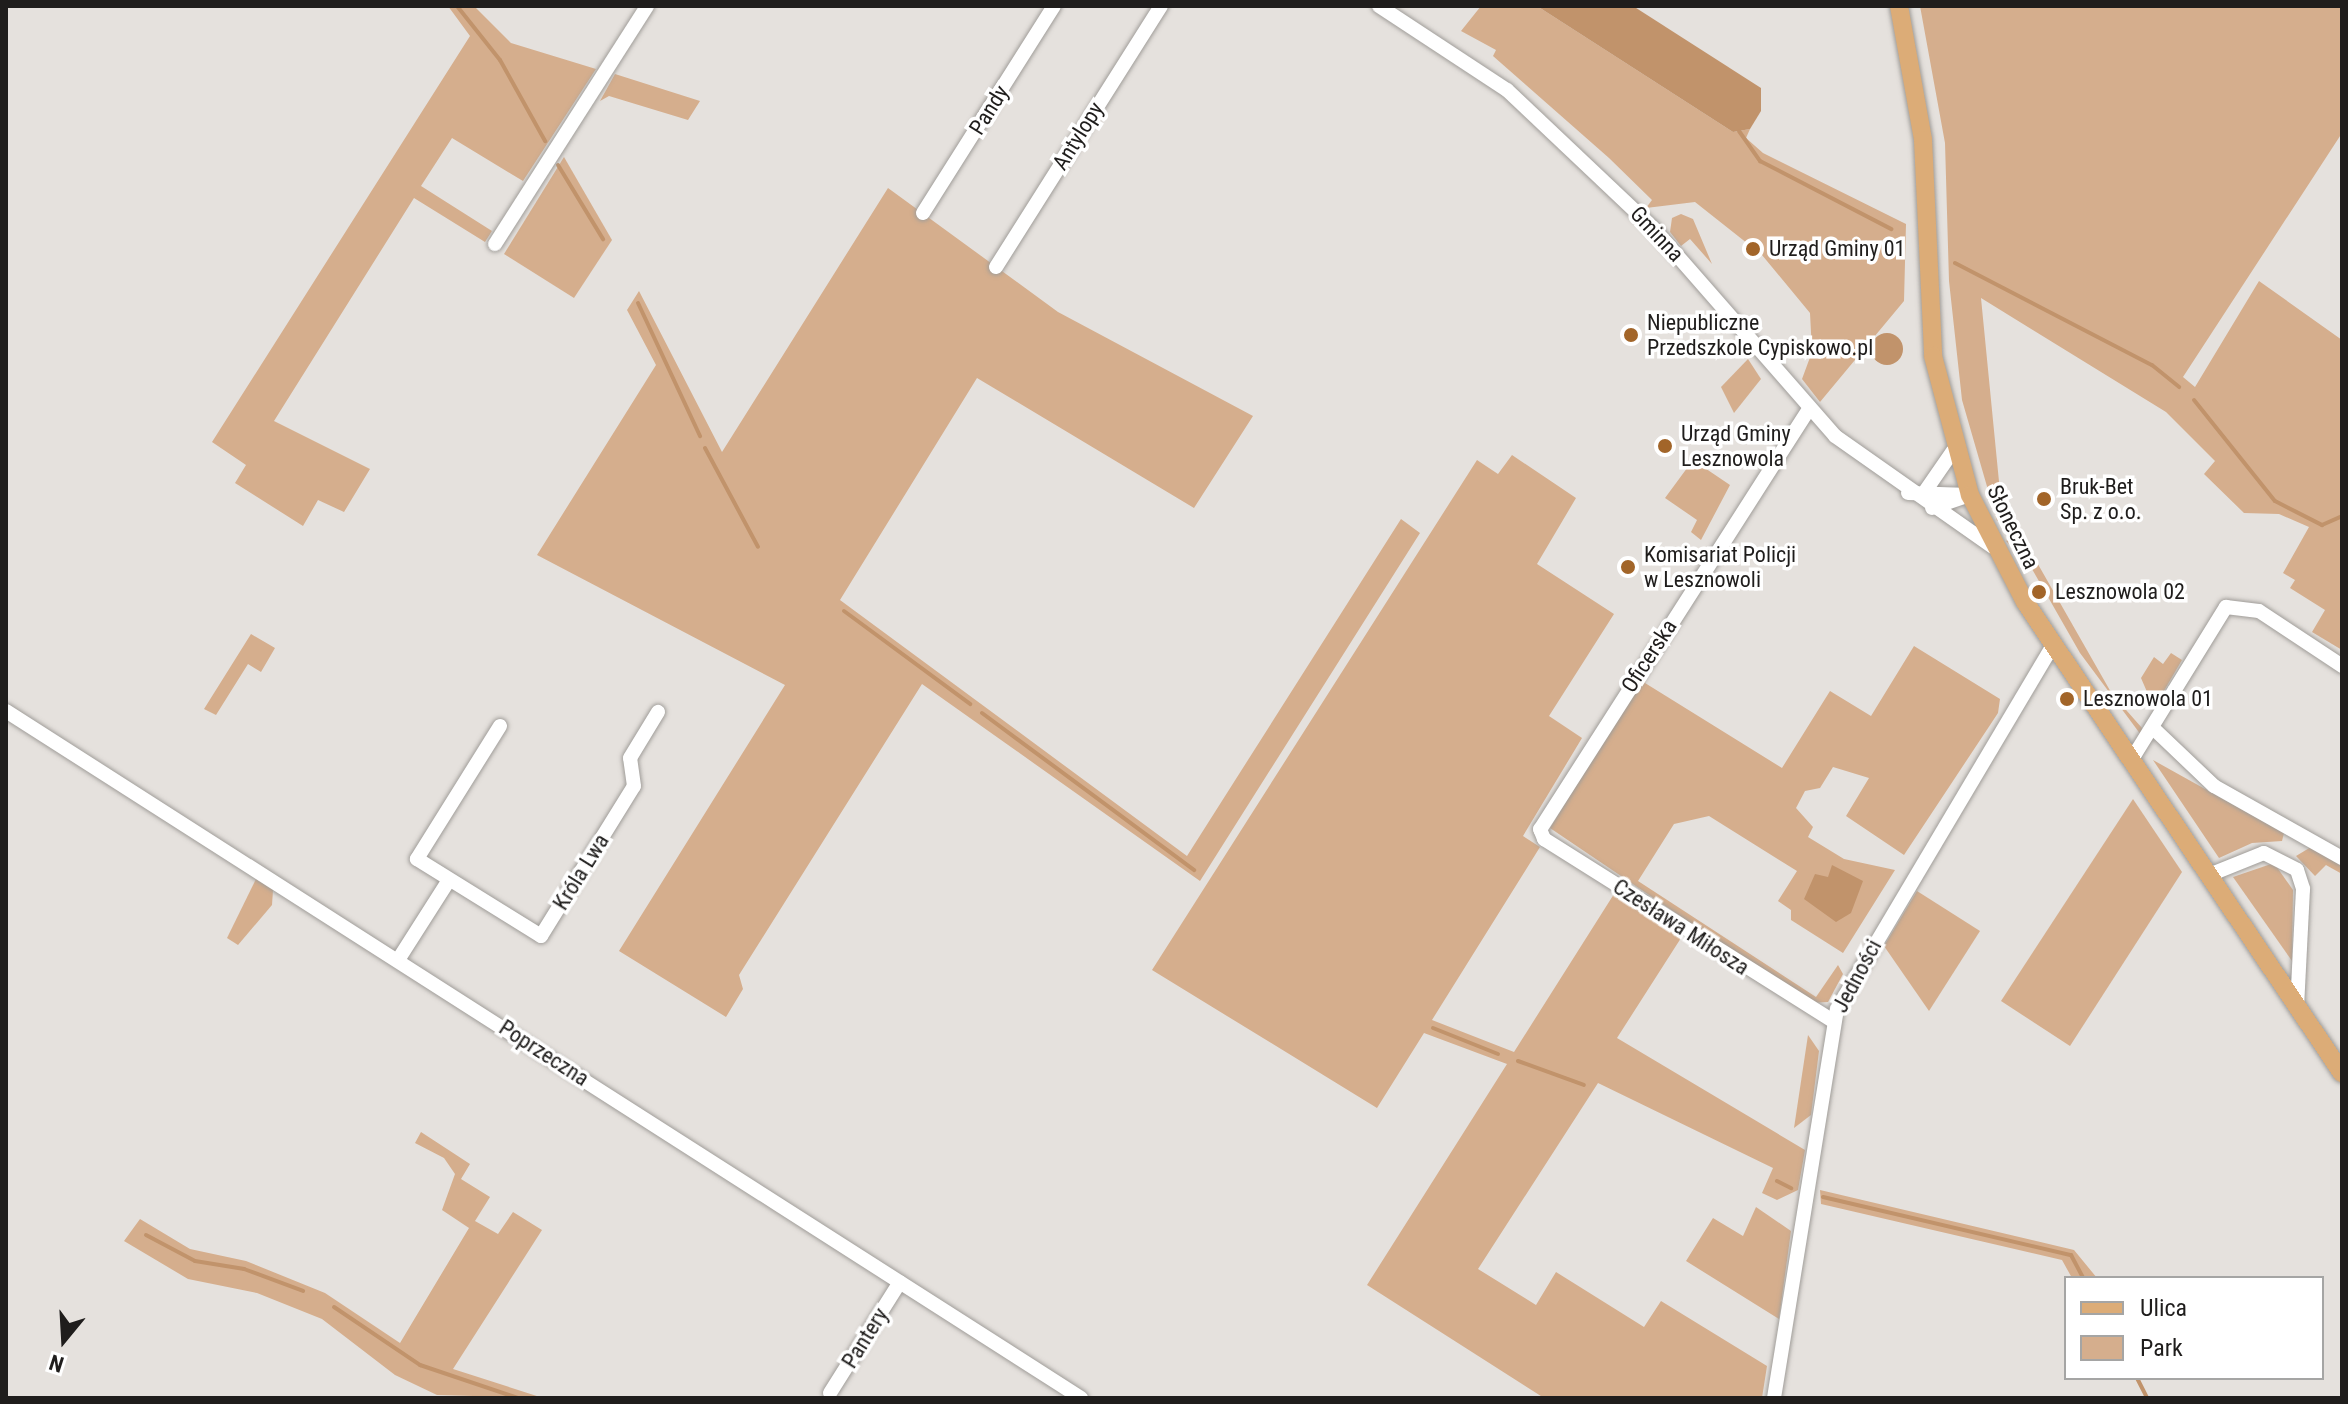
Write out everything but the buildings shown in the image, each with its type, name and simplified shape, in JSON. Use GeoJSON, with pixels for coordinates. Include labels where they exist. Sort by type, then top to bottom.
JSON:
{"type":"FeatureCollection","features":[{"type":"Feature","properties":{"kind":"main road","name":"Słoneczna"},"geometry":{"type":"LineString","coordinates":[[1899,6],[1923,140],[1933,356],[1953,451],[1970,495],[1993,547],[2053,645],[2342,1073]]}},
{"type":"Feature","properties":{"kind":"street"},"geometry":{"type":"LineString","coordinates":[[495,244],[647,6]]}},
{"type":"Feature","properties":{"kind":"street","name":"Pandy"},"geometry":{"type":"LineString","coordinates":[[923,213],[1054,6]]}},
{"type":"Feature","properties":{"kind":"street","name":"Antylopy"},"geometry":{"type":"LineString","coordinates":[[996,267],[1161,6]]}},
{"type":"Feature","properties":{"kind":"street","name":"Gminna"},"geometry":{"type":"LineString","coordinates":[[1379,6],[1402,12],[1507,90],[1669,244],[1809,409],[1931,508],[1993,547]]}},
{"type":"Feature","properties":{"kind":"street","name":"Oficerska"},"geometry":{"type":"LineString","coordinates":[[1542,823],[1809,409]]}},
{"type":"Feature","properties":{"kind":"street"},"geometry":{"type":"LineString","coordinates":[[1917,494],[1953,451]]}},
{"type":"Feature","properties":{"kind":"street"},"geometry":{"type":"LineString","coordinates":[[1917,494],[1970,495]]}},
{"type":"Feature","properties":{"kind":"street"},"geometry":{"type":"LineString","coordinates":[[1931,508],[1970,495]]}},
{"type":"Feature","properties":{"kind":"street"},"geometry":{"type":"LineString","coordinates":[[2132,759],[2226,607],[2259,611],[2342,666]]}},
{"type":"Feature","properties":{"kind":"street","name":"Jedności"},"geometry":{"type":"LineString","coordinates":[[1774,1398],[1833,1021],[2053,645]]}},
{"type":"Feature","properties":{"kind":"street","name":"Poprzeczna"},"geometry":{"type":"LineString","coordinates":[[6,711],[1081,1398]]}},
{"type":"Feature","properties":{"kind":"street","name":"Króla Lwa"},"geometry":{"type":"LineString","coordinates":[[500,726],[417,859],[541,936],[634,786],[630,758],[658,712]]}},
{"type":"Feature","properties":{"kind":"street"},"geometry":{"type":"LineString","coordinates":[[2153,728],[2181,761],[2342,858]]}},
{"type":"Feature","properties":{"kind":"street","name":"Czesława Miłosza"},"geometry":{"type":"LineString","coordinates":[[1542,823],[1544,839],[1833,1021]]}},
{"type":"Feature","properties":{"kind":"street"},"geometry":{"type":"LineString","coordinates":[[2285,858],[2297,833]]}},
{"type":"Feature","properties":{"kind":"street"},"geometry":{"type":"LineString","coordinates":[[2209,875],[2264,853],[2285,858],[2303,889],[2297,1006]]}},
{"type":"Feature","properties":{"kind":"street"},"geometry":{"type":"LineString","coordinates":[[398,960],[449,880]]}},
{"type":"Feature","properties":{"kind":"street","name":"Pantery"},"geometry":{"type":"LineString","coordinates":[[830,1393],[900,1282]]}},
{"type":"Feature","properties":{"kind":"green space"},"geometry":{"type":"Polygon","coordinates":[[[448,6],[474,6],[511,43],[596,69],[523,181],[452,138],[421,186],[492,231],[485,242],[414,198],[274,421],[370,469],[344,512],[318,500],[303,526],[235,483],[246,465],[212,442],[470,36],[448,6]]]}},
{"type":"Feature","properties":{"kind":"green space"},"geometry":{"type":"Polygon","coordinates":[[[1481,6],[1537,6],[1733,132],[1750,129],[1746,138],[1763,153],[1906,224],[1904,301],[1820,402],[1802,379],[1812,352],[1810,313],[1762,255],[1695,202],[1646,208],[1652,200],[1609,158],[1493,56],[1496,50],[1461,31],[1481,6]]]}},
{"type":"Feature","properties":{"kind":"green space"},"geometry":{"type":"Polygon","coordinates":[[[1920,6],[2342,6],[2342,133],[2183,377],[2195,387],[2259,281],[2342,340],[2342,650],[2312,632],[2325,610],[2290,588],[2295,580],[2283,573],[2309,527],[2279,514],[2244,513],[2204,474],[2215,461],[2166,412],[1981,298],[2001,502],[2010,516],[1997,521],[1962,400],[1949,281],[1945,143],[1920,6]]]}},
{"type":"Feature","properties":{"kind":"green space"},"geometry":{"type":"Polygon","coordinates":[[[615,74],[700,101],[688,120],[609,96],[600,101],[615,74]]]}},
{"type":"Feature","properties":{"kind":"green space"},"geometry":{"type":"Polygon","coordinates":[[[564,157],[612,240],[574,298],[504,254],[564,157]]]}},
{"type":"Feature","properties":{"kind":"green space"},"geometry":{"type":"Polygon","coordinates":[[[888,188],[1058,312],[1253,416],[1194,508],[977,378],[840,600],[1187,856],[1401,519],[1420,533],[1200,881],[922,684],[739,975],[743,989],[726,1017],[619,951],[785,685],[537,555],[656,365],[627,310],[639,291],[722,452],[888,188]]]}},
{"type":"Feature","properties":{"kind":"green space"},"geometry":{"type":"Polygon","coordinates":[[[1681,214],[1693,219],[1712,264],[1690,239],[1681,246],[1670,232],[1672,218],[1681,214]]]}},
{"type":"Feature","properties":{"kind":"green space"},"geometry":{"type":"Polygon","coordinates":[[[1748,359],[1761,379],[1734,413],[1721,387],[1748,359]]]}},
{"type":"Feature","properties":{"kind":"green space"},"geometry":{"type":"Polygon","coordinates":[[[1512,455],[1576,498],[1537,564],[1614,614],[1549,716],[1582,738],[1523,836],[1540,847],[1432,1020],[1514,1052],[1614,894],[1681,938],[1617,1038],[1805,1150],[1798,1190],[1777,1200],[1762,1193],[1773,1168],[1598,1083],[1478,1269],[1536,1305],[1556,1272],[1644,1327],[1661,1301],[1767,1366],[1762,1398],[1544,1398],[1367,1285],[1507,1064],[1424,1033],[1377,1108],[1152,970],[1477,460],[1498,474],[1512,455]]]}},
{"type":"Feature","properties":{"kind":"green space"},"geometry":{"type":"Polygon","coordinates":[[[1693,460],[1730,485],[1701,540],[1691,532],[1697,520],[1665,498],[1693,460]]]}},
{"type":"Feature","properties":{"kind":"green space"},"geometry":{"type":"Polygon","coordinates":[[[2019,531],[2112,694],[2142,728],[2141,735],[2080,653],[2032,569],[2006,541],[2019,531]]]}},
{"type":"Feature","properties":{"kind":"green space"},"geometry":{"type":"Polygon","coordinates":[[[251,634],[275,648],[261,672],[248,664],[216,715],[204,709],[251,634]]]}},
{"type":"Feature","properties":{"kind":"green space"},"geometry":{"type":"Polygon","coordinates":[[[1914,646],[2000,699],[1998,713],[1904,855],[1846,816],[1869,778],[1833,767],[1820,788],[1805,791],[1796,808],[1813,827],[1808,837],[1844,859],[1895,870],[1843,953],[1791,920],[1791,910],[1778,901],[1797,871],[1709,816],[1674,824],[1638,881],[1816,997],[1838,965],[1843,974],[1828,1002],[1809,1003],[1550,828],[1652,661],[1645,683],[1782,768],[1830,691],[1871,716],[1914,646]]]}},
{"type":"Feature","properties":{"kind":"green space"},"geometry":{"type":"Polygon","coordinates":[[[2171,653],[2182,660],[2154,708],[2141,678],[2154,657],[2163,664],[2171,653]]]}},
{"type":"Feature","properties":{"kind":"green space"},"geometry":{"type":"Polygon","coordinates":[[[2153,760],[2284,833],[2282,841],[2252,843],[2219,858],[2153,760]]]}},
{"type":"Feature","properties":{"kind":"green space"},"geometry":{"type":"Polygon","coordinates":[[[2133,799],[2182,872],[2070,1046],[2001,1001],[2133,799]]]}},
{"type":"Feature","properties":{"kind":"green space"},"geometry":{"type":"Polygon","coordinates":[[[2311,847],[2342,865],[2342,874],[2326,865],[2315,876],[2296,856],[2311,847]]]}},
{"type":"Feature","properties":{"kind":"green space"},"geometry":{"type":"Polygon","coordinates":[[[2274,863],[2293,890],[2292,961],[2233,877],[2274,863]]]}},
{"type":"Feature","properties":{"kind":"green space"},"geometry":{"type":"Polygon","coordinates":[[[256,879],[273,890],[272,905],[238,945],[227,938],[256,879]]]}},
{"type":"Feature","properties":{"kind":"green space"},"geometry":{"type":"Polygon","coordinates":[[[1917,891],[1980,931],[1929,1011],[1884,946],[1917,891]]]}},
{"type":"Feature","properties":{"kind":"green space"},"geometry":{"type":"Polygon","coordinates":[[[1808,1035],[1819,1051],[1811,1115],[1794,1128],[1808,1035]]]}},
{"type":"Feature","properties":{"kind":"green space"},"geometry":{"type":"Polygon","coordinates":[[[421,1132],[470,1164],[461,1179],[490,1197],[475,1221],[498,1234],[513,1212],[542,1230],[453,1369],[543,1398],[437,1395],[395,1375],[322,1319],[257,1293],[188,1279],[124,1241],[140,1219],[190,1249],[246,1261],[325,1293],[400,1343],[469,1228],[442,1210],[455,1174],[444,1158],[415,1143],[421,1132]]]}},
{"type":"Feature","properties":{"kind":"green space"},"geometry":{"type":"Polygon","coordinates":[[[1820,1190],[2074,1250],[2095,1276],[2071,1276],[2062,1260],[1821,1204],[1820,1190]]]}},
{"type":"Feature","properties":{"kind":"green space"},"geometry":{"type":"Polygon","coordinates":[[[1756,1207],[1791,1231],[1779,1319],[1686,1261],[1713,1218],[1743,1236],[1756,1207]]]}},
{"type":"Feature","properties":{"kind":"shaded area"},"geometry":{"type":"Polygon","coordinates":[[[1537,6],[1633,6],[1761,88],[1761,111],[1750,129],[1733,132],[1537,6]]]}},
{"type":"Feature","properties":{"kind":"shaded area"},"geometry":{"type":"Polygon","coordinates":[[[1887,333],[1898,338],[1903,349],[1898,360],[1887,365],[1876,360],[1871,349],[1876,338],[1887,333]]]}},
{"type":"Feature","properties":{"kind":"shaded area"},"geometry":{"type":"Polygon","coordinates":[[[1832,865],[1863,881],[1851,913],[1836,922],[1804,899],[1815,874],[1828,877],[1832,865]]]}},
{"type":"Feature","properties":{"kind":"waterway"},"geometry":{"type":"LineString","coordinates":[[457,6],[500,60],[545,141]]}},
{"type":"Feature","properties":{"kind":"waterway"},"geometry":{"type":"LineString","coordinates":[[1739,131],[1760,161],[1891,229]]}},
{"type":"Feature","properties":{"kind":"waterway"},"geometry":{"type":"LineString","coordinates":[[558,165],[603,239]]}},
{"type":"Feature","properties":{"kind":"waterway"},"geometry":{"type":"LineString","coordinates":[[1955,263],[2152,365],[2179,387]]}},
{"type":"Feature","properties":{"kind":"waterway"},"geometry":{"type":"LineString","coordinates":[[638,303],[700,436]]}},
{"type":"Feature","properties":{"kind":"waterway"},"geometry":{"type":"LineString","coordinates":[[2194,400],[2275,501],[2322,525],[2342,516]]}},
{"type":"Feature","properties":{"kind":"waterway"},"geometry":{"type":"LineString","coordinates":[[705,448],[758,547]]}},
{"type":"Feature","properties":{"kind":"waterway"},"geometry":{"type":"LineString","coordinates":[[844,611],[970,704]]}},
{"type":"Feature","properties":{"kind":"waterway"},"geometry":{"type":"LineString","coordinates":[[982,713],[1194,870]]}},
{"type":"Feature","properties":{"kind":"waterway"},"geometry":{"type":"LineString","coordinates":[[1433,1028],[1498,1054]]}},
{"type":"Feature","properties":{"kind":"waterway"},"geometry":{"type":"LineString","coordinates":[[1518,1061],[1584,1085]]}},
{"type":"Feature","properties":{"kind":"waterway"},"geometry":{"type":"LineString","coordinates":[[1777,1181],[1791,1188]]}},
{"type":"Feature","properties":{"kind":"waterway"},"geometry":{"type":"LineString","coordinates":[[1823,1197],[2071,1255],[2082,1276]]}},
{"type":"Feature","properties":{"kind":"waterway"},"geometry":{"type":"LineString","coordinates":[[146,1235],[195,1261],[244,1269],[303,1291]]}},
{"type":"Feature","properties":{"kind":"waterway"},"geometry":{"type":"LineString","coordinates":[[334,1307],[420,1365],[518,1398]]}},
{"type":"Feature","properties":{"kind":"waterway"},"geometry":{"type":"LineString","coordinates":[[2138,1380],[2147,1398]]}},
{"type":"Feature","properties":{"kind":"place","name":"Urząd Gminy 01"},"geometry":{"type":"Point","coordinates":[1753,249]}},
{"type":"Feature","properties":{"kind":"place","name":"Niepubliczne Przedszkole Cypiskowo.pl"},"geometry":{"type":"Point","coordinates":[1631,335]}},
{"type":"Feature","properties":{"kind":"place","name":"Urząd Gminy Lesznowola"},"geometry":{"type":"Point","coordinates":[1665,446]}},
{"type":"Feature","properties":{"kind":"place","name":"Bruk-Bet Sp. z o.o."},"geometry":{"type":"Point","coordinates":[2044,499]}},
{"type":"Feature","properties":{"kind":"place","name":"Komisariat Policji w Lesznowoli"},"geometry":{"type":"Point","coordinates":[1628,567]}},
{"type":"Feature","properties":{"kind":"place","name":"Lesznowola 02"},"geometry":{"type":"Point","coordinates":[2039,592]}},
{"type":"Feature","properties":{"kind":"place","name":"Lesznowola 01"},"geometry":{"type":"Point","coordinates":[2067,699]}}]}
